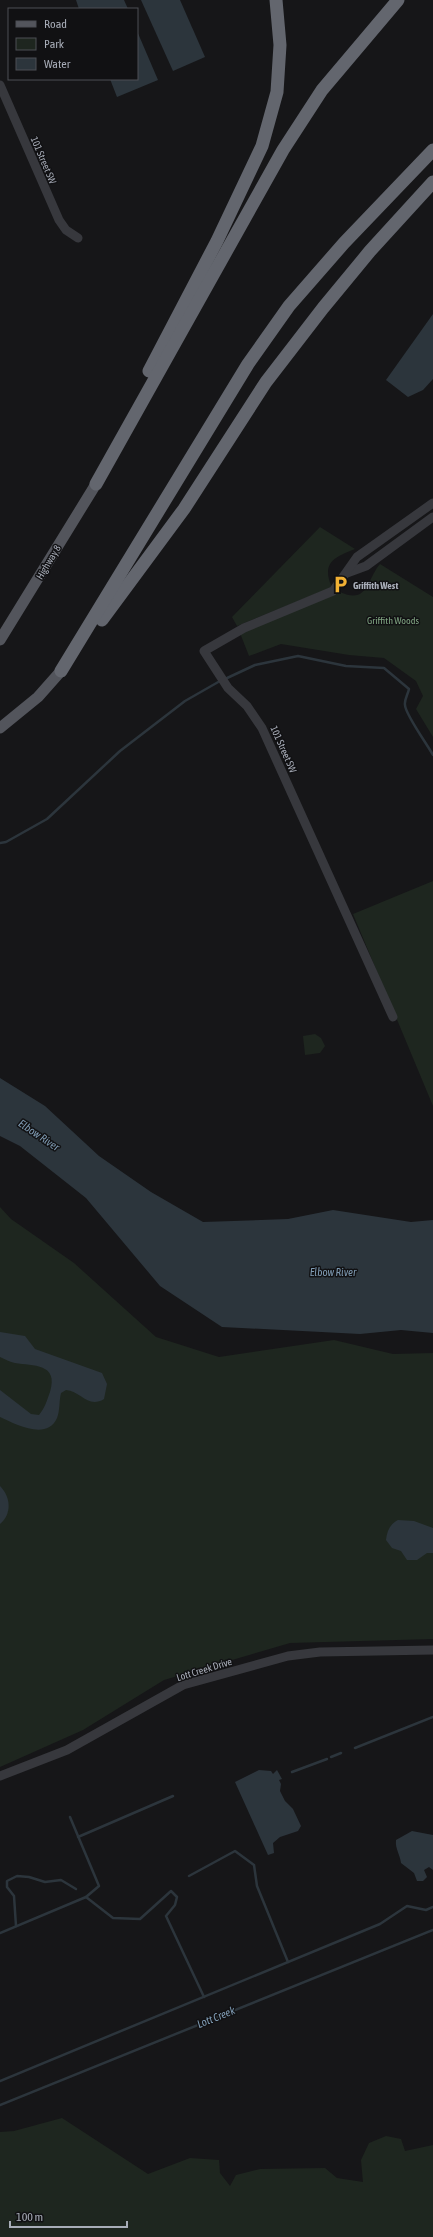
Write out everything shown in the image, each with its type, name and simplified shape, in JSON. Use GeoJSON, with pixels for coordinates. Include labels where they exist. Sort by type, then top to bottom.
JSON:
{"type":"FeatureCollection","features":[{"type":"Feature","properties":{"kind":"highway"},"geometry":{"type":"LineString","coordinates":[[96,484],[104,458],[217,241],[262,146],[277,92],[280,44],[276,0]]}},
{"type":"Feature","properties":{"kind":"highway"},"geometry":{"type":"LineString","coordinates":[[96,484],[282,150],[322,90],[398,0]]}},
{"type":"Feature","properties":{"kind":"highway"},"geometry":{"type":"LineString","coordinates":[[61,671],[248,364],[294,300],[344,243],[433,150]]}},
{"type":"Feature","properties":{"kind":"highway"},"geometry":{"type":"LineString","coordinates":[[61,671],[126,590],[184,509],[266,382],[351,274],[433,182]]}},
{"type":"Feature","properties":{"kind":"main road","name":"Highway 8"},"geometry":{"type":"LineString","coordinates":[[0,640],[96,484]]}},
{"type":"Feature","properties":{"kind":"main road"},"geometry":{"type":"LineString","coordinates":[[0,728],[38,697],[61,671]]}},
{"type":"Feature","properties":{"kind":"street","name":"101 Street SW"},"geometry":{"type":"LineString","coordinates":[[0,85],[59,220],[66,230],[78,238]]}},
{"type":"Feature","properties":{"kind":"street"},"geometry":{"type":"LineString","coordinates":[[347,573],[357,557],[433,502]]}},
{"type":"Feature","properties":{"kind":"street"},"geometry":{"type":"LineString","coordinates":[[347,573],[366,566],[433,517]]}},
{"type":"Feature","properties":{"kind":"street","name":"101 Street SW"},"geometry":{"type":"LineString","coordinates":[[347,573],[333,592],[244,628],[204,651],[226,685],[247,706],[262,728],[393,1017]]}},
{"type":"Feature","properties":{"kind":"street","name":"Lott Creek Drive"},"geometry":{"type":"LineString","coordinates":[[0,1776],[67,1750],[183,1685],[288,1656],[320,1652],[433,1650]]}},
{"type":"Feature","properties":{"kind":"green space"},"geometry":{"type":"Polygon","coordinates":[[[320,527],[355,549],[337,557],[330,565],[328,577],[331,585],[330,588],[237,626],[232,617],[320,527]]]}},
{"type":"Feature","properties":{"kind":"green space","name":"Griffith Woods"},"geometry":{"type":"Polygon","coordinates":[[[380,564],[433,597],[433,737],[416,709],[423,696],[416,681],[384,658],[349,655],[281,644],[249,656],[240,633],[340,592],[349,595],[362,593],[380,564]]]}},
{"type":"Feature","properties":{"kind":"green space"},"geometry":{"type":"Polygon","coordinates":[[[433,881],[433,1106],[353,914],[433,881]]]}},
{"type":"Feature","properties":{"kind":"green space"},"geometry":{"type":"Polygon","coordinates":[[[315,1034],[321,1038],[325,1046],[320,1053],[305,1055],[303,1036],[315,1034]]]}},
{"type":"Feature","properties":{"kind":"green space"},"geometry":{"type":"Polygon","coordinates":[[[0,1207],[11,1219],[74,1263],[156,1337],[219,1357],[334,1340],[393,1354],[433,1353],[433,1639],[290,1643],[164,1680],[83,1730],[0,1767],[0,1207]]]}},
{"type":"Feature","properties":{"kind":"green space"},"geometry":{"type":"Polygon","coordinates":[[[62,2118],[148,2174],[190,2158],[219,2160],[220,2173],[230,2186],[236,2175],[260,2169],[325,2168],[337,2178],[363,2182],[361,2160],[369,2143],[386,2136],[401,2139],[405,2151],[433,2145],[433,2237],[0,2237],[0,2132],[14,2131],[62,2118]]]}},
{"type":"Feature","properties":{"kind":"water"},"geometry":{"type":"Polygon","coordinates":[[[76,0],[124,0],[128,8],[79,8],[76,0]]]}},
{"type":"Feature","properties":{"kind":"water"},"geometry":{"type":"Polygon","coordinates":[[[141,0],[180,0],[205,57],[173,71],[141,0]]]}},
{"type":"Feature","properties":{"kind":"water"},"geometry":{"type":"Polygon","coordinates":[[[138,33],[158,80],[117,97],[110,80],[138,80],[138,33]]]}},
{"type":"Feature","properties":{"kind":"water"},"geometry":{"type":"Polygon","coordinates":[[[433,314],[433,379],[423,390],[408,397],[386,380],[433,314]]]}},
{"type":"Feature","properties":{"kind":"water","name":"Elbow River"},"geometry":{"type":"Polygon","coordinates":[[[0,1078],[45,1106],[99,1156],[151,1192],[203,1222],[288,1219],[333,1210],[411,1222],[433,1220],[433,1333],[401,1330],[360,1334],[222,1327],[160,1286],[86,1198],[20,1146],[0,1136],[0,1078]]]}},
{"type":"Feature","properties":{"kind":"water"},"geometry":{"type":"Polygon","coordinates":[[[0,1332],[25,1336],[35,1349],[102,1373],[107,1384],[104,1399],[98,1402],[93,1402],[76,1393],[66,1390],[61,1393],[57,1418],[52,1425],[46,1429],[30,1429],[0,1417],[0,1390],[31,1414],[39,1415],[47,1401],[52,1383],[51,1376],[48,1371],[43,1368],[13,1363],[0,1357],[0,1332]]]}},
{"type":"Feature","properties":{"kind":"water"},"geometry":{"type":"Polygon","coordinates":[[[0,1486],[4,1490],[9,1505],[7,1515],[0,1524],[0,1486]]]}},
{"type":"Feature","properties":{"kind":"water"},"geometry":{"type":"Polygon","coordinates":[[[398,1520],[414,1521],[433,1528],[433,1553],[427,1553],[417,1560],[407,1560],[401,1551],[392,1548],[386,1540],[386,1537],[391,1526],[398,1520]]]}},
{"type":"Feature","properties":{"kind":"water"},"geometry":{"type":"Polygon","coordinates":[[[259,1770],[271,1771],[273,1774],[277,1770],[282,1779],[279,1780],[281,1784],[280,1791],[285,1801],[293,1809],[301,1826],[298,1831],[280,1837],[273,1843],[274,1853],[268,1855],[235,1782],[259,1770]]]}},
{"type":"Feature","properties":{"kind":"water"},"geometry":{"type":"Polygon","coordinates":[[[412,1831],[433,1835],[433,1870],[429,1867],[424,1870],[427,1877],[423,1881],[417,1881],[414,1873],[401,1863],[396,1846],[396,1840],[412,1831]]]}},
{"type":"Feature","properties":{"kind":"waterway"},"geometry":{"type":"LineString","coordinates":[[225,679],[255,665],[298,656],[346,666],[384,668],[409,689],[405,701],[406,709],[412,722],[433,755]]}},
{"type":"Feature","properties":{"kind":"waterway"},"geometry":{"type":"LineString","coordinates":[[0,843],[6,842],[47,819],[120,751],[185,701],[220,681]]}},
{"type":"Feature","properties":{"kind":"waterway"},"geometry":{"type":"LineString","coordinates":[[355,1748],[433,1717]]}},
{"type":"Feature","properties":{"kind":"waterway"},"geometry":{"type":"LineString","coordinates":[[331,1757],[341,1753]]}},
{"type":"Feature","properties":{"kind":"waterway"},"geometry":{"type":"LineString","coordinates":[[292,1772],[327,1759]]}},
{"type":"Feature","properties":{"kind":"waterway"},"geometry":{"type":"LineString","coordinates":[[78,1837],[173,1796]]}},
{"type":"Feature","properties":{"kind":"waterway"},"geometry":{"type":"LineString","coordinates":[[70,1817],[99,1886],[86,1897]]}},
{"type":"Feature","properties":{"kind":"waterway"},"geometry":{"type":"LineString","coordinates":[[189,1876],[235,1851],[254,1865],[257,1886],[288,1962]]}},
{"type":"Feature","properties":{"kind":"waterway"},"geometry":{"type":"LineString","coordinates":[[16,1926],[14,1896],[7,1887],[7,1881],[17,1876],[29,1877],[45,1882],[61,1880],[76,1889]]}},
{"type":"Feature","properties":{"kind":"waterway"},"geometry":{"type":"LineString","coordinates":[[0,1933],[86,1897],[113,1918],[140,1919],[171,1891],[177,1897],[175,1905],[166,1916],[204,1997]]}},
{"type":"Feature","properties":{"kind":"waterway"},"geometry":{"type":"LineString","coordinates":[[0,2081],[380,1924],[407,1906],[426,1910],[433,1907]]}},
{"type":"Feature","properties":{"kind":"waterway","name":"Lott Creek"},"geometry":{"type":"LineString","coordinates":[[0,2105],[433,1930]]}},
{"type":"Feature","properties":{"kind":"place","name":"Griffith West"},"geometry":{"type":"Point","coordinates":[340,585]}}]}
